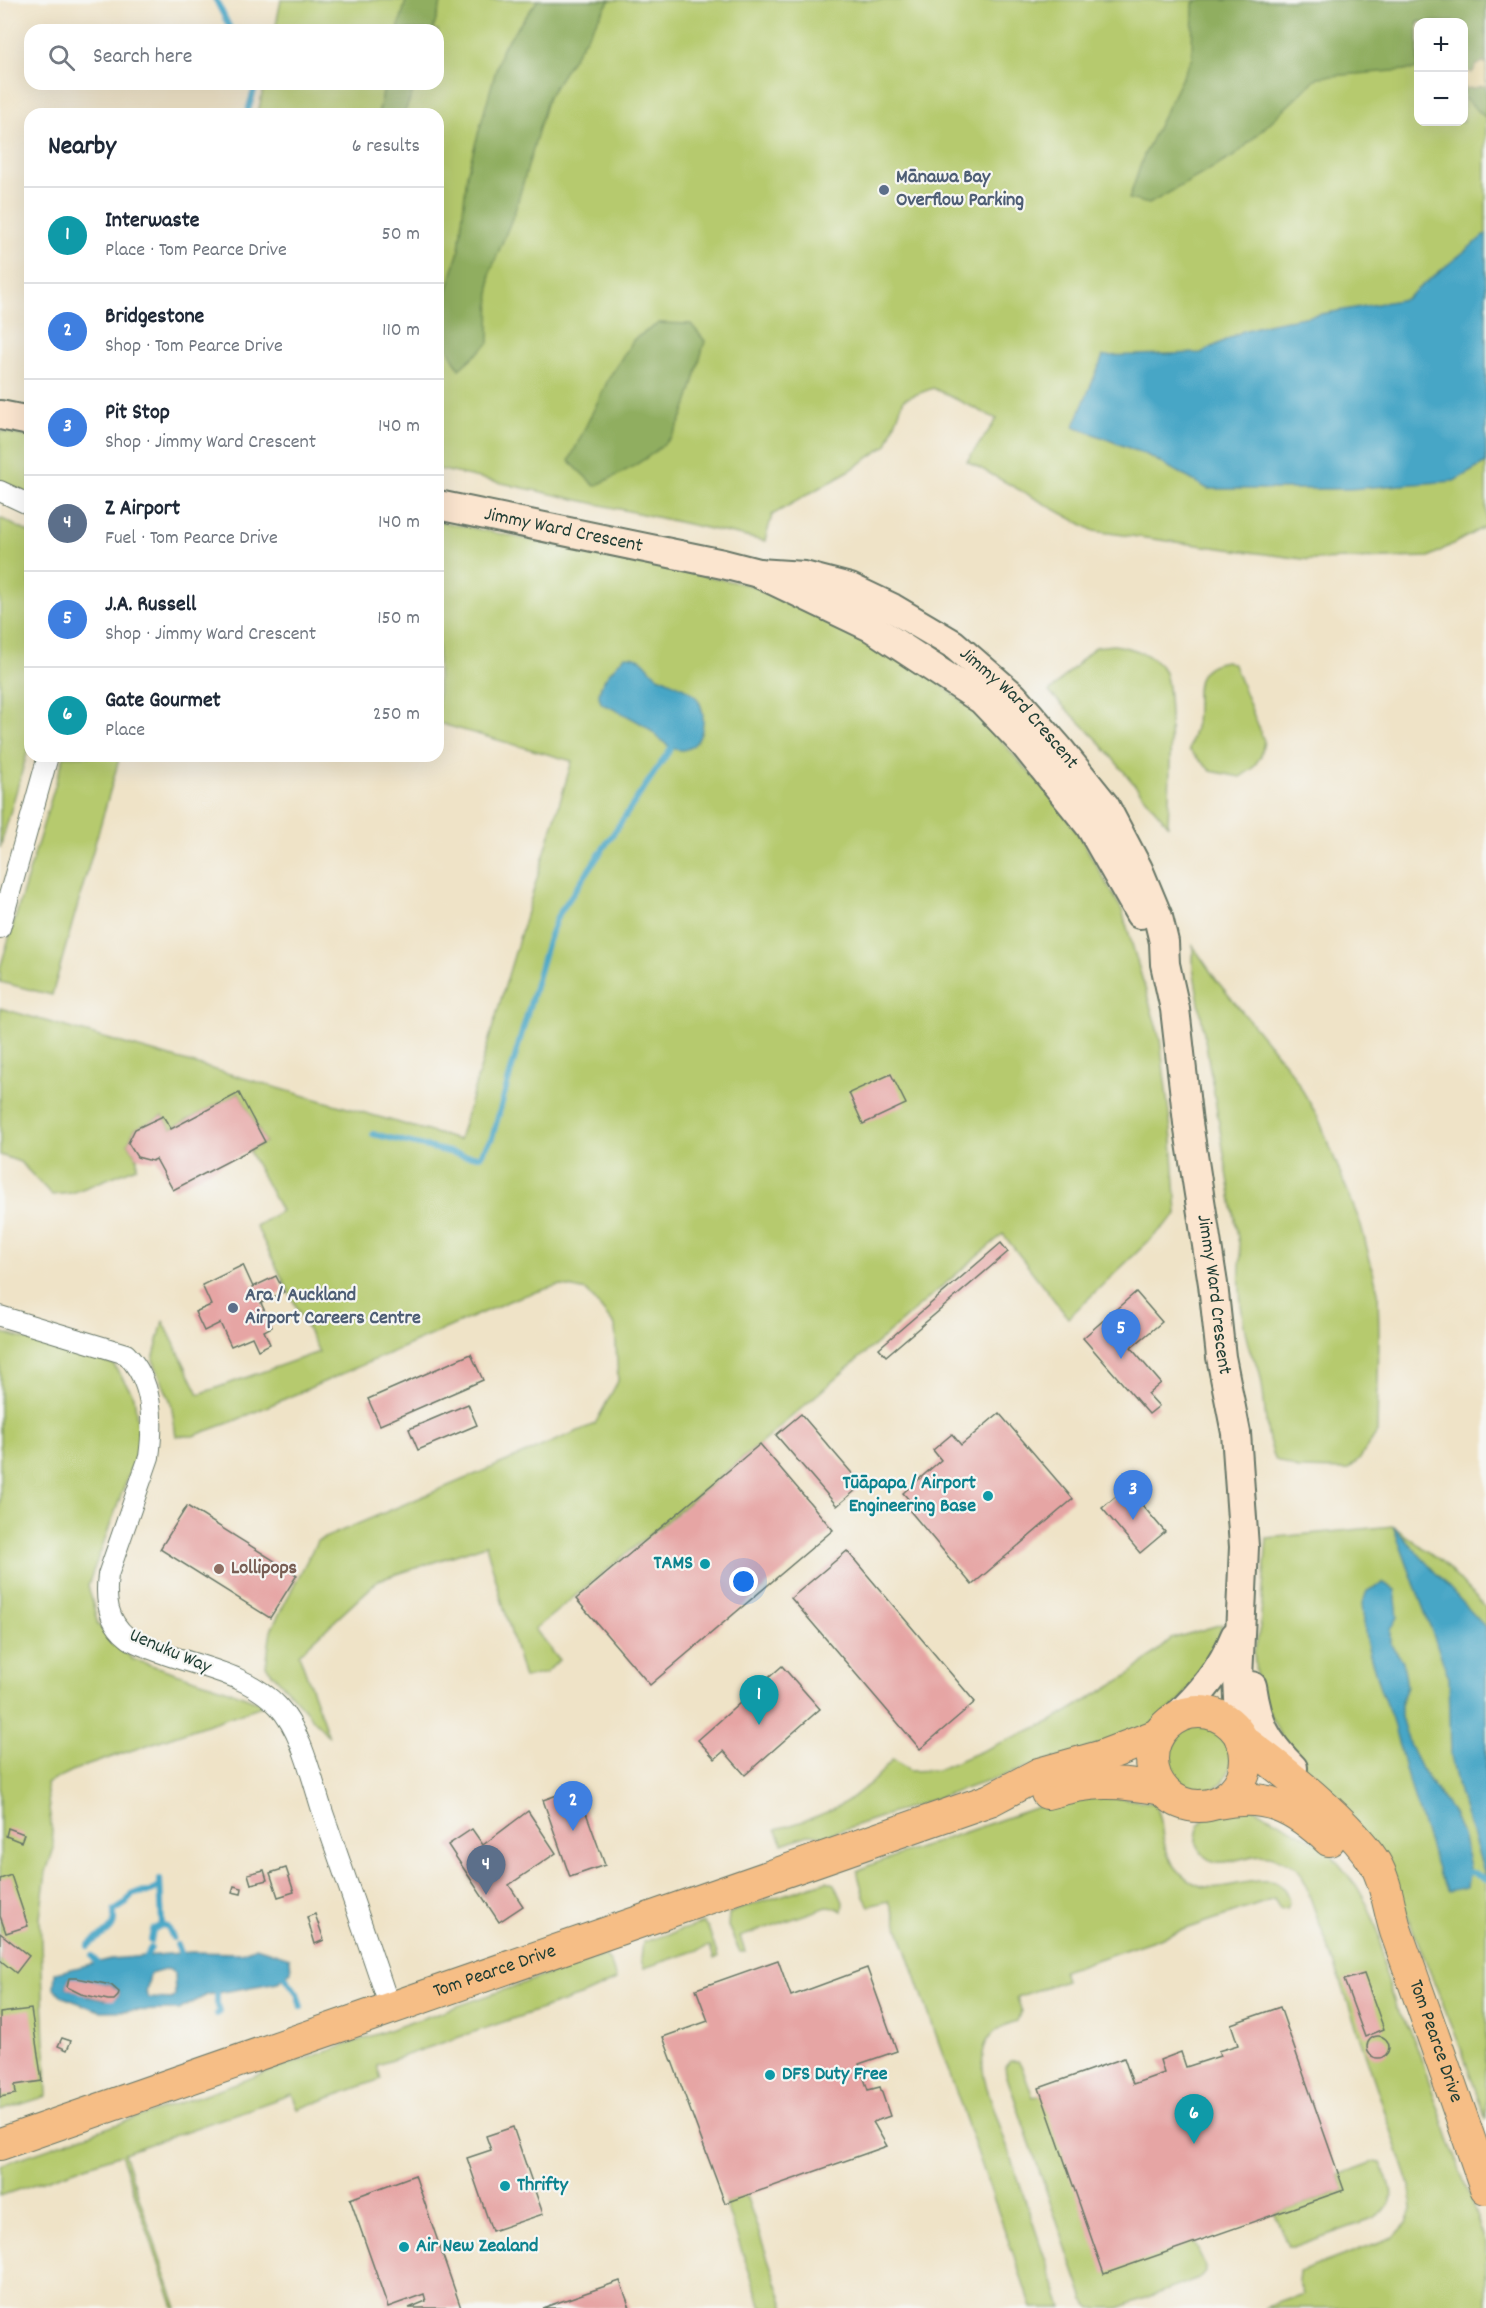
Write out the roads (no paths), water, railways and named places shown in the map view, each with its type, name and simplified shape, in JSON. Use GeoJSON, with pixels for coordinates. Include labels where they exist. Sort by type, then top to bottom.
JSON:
{"type":"FeatureCollection","features":[{"type":"Feature","properties":{"kind":"main road"},"geometry":{"type":"LineString","coordinates":[[1205,1712],[1219,1717],[1232,1726],[1241,1738],[1246,1761],[1240,1782],[1231,1794],[1218,1803],[1204,1807],[1189,1806],[1175,1800],[1162,1789],[1152,1767],[1152,1750],[1166,1727],[1189,1713],[1205,1712]]}},
{"type":"Feature","properties":{"kind":"main road","name":"Tom Pearce Drive"},"geometry":{"type":"LineString","coordinates":[[0,2144],[990,1800],[1039,1774],[1100,1757],[1166,1727]]}},
{"type":"Feature","properties":{"kind":"main road","name":"Tom Pearce Drive"},"geometry":{"type":"LineString","coordinates":[[1241,1738],[1271,1761],[1352,1834],[1375,1864],[1395,1930],[1486,2188]]}},
{"type":"Feature","properties":{"kind":"main road","name":"Tom Pearce Drive"},"geometry":{"type":"LineString","coordinates":[[990,1800],[1045,1794],[1092,1782],[1128,1783],[1162,1789]]}},
{"type":"Feature","properties":{"kind":"main road","name":"Tom Pearce Drive"},"geometry":{"type":"LineString","coordinates":[[1218,1803],[1235,1799],[1264,1800],[1288,1808],[1303,1817],[1344,1856],[1395,1930]]}},
{"type":"Feature","properties":{"kind":"street"},"geometry":{"type":"LineString","coordinates":[[0,414],[24,420]]}},
{"type":"Feature","properties":{"kind":"street"},"geometry":{"type":"LineString","coordinates":[[0,491],[24,502]]}},
{"type":"Feature","properties":{"kind":"street","name":"Jimmy Ward Crescent"},"geometry":{"type":"LineString","coordinates":[[444,506],[758,573],[871,627],[961,685],[1000,716],[1090,826],[1138,908],[1165,964],[1175,1009],[1188,1123],[1213,1284],[1221,1357],[1236,1433],[1244,1547],[1238,1678],[1241,1738]]}},
{"type":"Feature","properties":{"kind":"street"},"geometry":{"type":"LineString","coordinates":[[0,928],[46,762]]}},
{"type":"Feature","properties":{"kind":"street","name":"Uenuku Way"},"geometry":{"type":"LineString","coordinates":[[0,1316],[126,1354],[134,1362],[148,1390],[152,1410],[152,1437],[149,1457],[108,1575],[106,1590],[108,1608],[115,1623],[132,1641],[170,1657],[249,1684],[279,1707],[290,1722],[308,1767],[390,2008]]}},
{"type":"Feature","properties":{"kind":"street"},"geometry":{"type":"LineString","coordinates":[[1240,1625],[1254,1699],[1263,1731],[1276,1751],[1322,1797],[1352,1834]]}},
{"type":"Feature","properties":{"kind":"street","name":"Jimmy Ward Crescent"},"geometry":{"type":"LineString","coordinates":[[1166,1727],[1200,1695],[1213,1679],[1240,1625]]}},
{"type":"Feature","properties":{"kind":"water"},"geometry":{"type":"Polygon","coordinates":[[[1486,234],[1486,463],[1454,481],[1349,489],[1208,489],[1149,456],[1074,426],[1103,356],[1201,353],[1243,331],[1271,323],[1405,299],[1486,234]]]}},
{"type":"Feature","properties":{"kind":"water"},"geometry":{"type":"Polygon","coordinates":[[[625,656],[641,659],[655,674],[684,688],[698,700],[703,714],[702,730],[695,743],[689,748],[677,750],[671,748],[644,725],[602,704],[599,691],[605,678],[625,656]]]}},
{"type":"Feature","properties":{"kind":"water"},"geometry":{"type":"Polygon","coordinates":[[[1393,1526],[1486,1628],[1486,1878],[1459,1792],[1451,1756],[1449,1678],[1393,1526]]]}},
{"type":"Feature","properties":{"kind":"water"},"geometry":{"type":"Polygon","coordinates":[[[1384,1583],[1395,1590],[1398,1617],[1391,1630],[1391,1645],[1403,1661],[1407,1687],[1401,1702],[1401,1717],[1409,1743],[1421,1769],[1453,1813],[1462,1835],[1470,1866],[1467,1887],[1449,1891],[1439,1875],[1366,1641],[1362,1604],[1367,1591],[1384,1583]]]}},
{"type":"Feature","properties":{"kind":"water"},"geometry":{"type":"Polygon","coordinates":[[[256,1947],[290,1958],[291,1972],[278,1982],[207,1995],[179,2010],[100,2011],[63,1997],[54,1988],[55,1973],[111,1959],[191,1952],[241,1953],[256,1947]],[[168,1969],[150,1974],[146,1993],[149,1998],[172,1999],[175,1995],[174,1973],[168,1969]],[[69,1978],[67,1987],[86,1995],[107,2000],[118,1996],[119,1992],[111,1985],[69,1978]]]}},
{"type":"Feature","properties":{"kind":"waterway"},"geometry":{"type":"LineString","coordinates":[[216,0],[228,24]]}},
{"type":"Feature","properties":{"kind":"waterway"},"geometry":{"type":"LineString","coordinates":[[249,108],[254,90]]}},
{"type":"Feature","properties":{"kind":"waterway"},"geometry":{"type":"LineString","coordinates":[[373,1134],[466,1156],[480,1156],[492,1138],[548,941],[557,917],[671,748]]}},
{"type":"Feature","properties":{"kind":"waterway"},"geometry":{"type":"LineString","coordinates":[[1470,1872],[1486,1879]]}},
{"type":"Feature","properties":{"kind":"waterway"},"geometry":{"type":"LineString","coordinates":[[160,1879],[162,1925],[168,1927],[173,1938]]}},
{"type":"Feature","properties":{"kind":"waterway"},"geometry":{"type":"LineString","coordinates":[[88,1946],[113,1926],[114,1911],[125,1904],[133,1893],[151,1892],[160,1885]]}},
{"type":"Feature","properties":{"kind":"waterway"},"geometry":{"type":"LineString","coordinates":[[151,1941],[153,1930],[162,1925]]}},
{"type":"Feature","properties":{"kind":"waterway"},"geometry":{"type":"LineString","coordinates":[[177,1945],[181,1953]]}},
{"type":"Feature","properties":{"kind":"waterway"},"geometry":{"type":"LineString","coordinates":[[146,1956],[151,1948]]}},
{"type":"Feature","properties":{"kind":"waterway"},"geometry":{"type":"LineString","coordinates":[[92,1956],[97,1963]]}},
{"type":"Feature","properties":{"kind":"waterway"},"geometry":{"type":"LineString","coordinates":[[285,1977],[297,1993],[301,2007]]}},
{"type":"Feature","properties":{"kind":"waterway"},"geometry":{"type":"LineString","coordinates":[[217,1993],[217,2003]]}},
{"type":"Feature","properties":{"kind":"waterway"},"geometry":{"type":"LineString","coordinates":[[217,2014],[220,2012],[218,2006]]}},
{"type":"Feature","properties":{"kind":"place","name":"Mānawa Bay Overflow Parking"},"geometry":{"type":"Point","coordinates":[884,190]}},
{"type":"Feature","properties":{"kind":"place","name":"Ara / Auckland Airport Careers Centre"},"geometry":{"type":"Point","coordinates":[233,1308]}},
{"type":"Feature","properties":{"kind":"place","name":"J.A. Russell"},"geometry":{"type":"Point","coordinates":[1121,1359]}},
{"type":"Feature","properties":{"kind":"place","name":"Tūāpapa / Airport Engineering Base"},"geometry":{"type":"Point","coordinates":[988,1496]}},
{"type":"Feature","properties":{"kind":"place","name":"Pit Stop"},"geometry":{"type":"Point","coordinates":[1133,1520]}},
{"type":"Feature","properties":{"kind":"place","name":"TAMS"},"geometry":{"type":"Point","coordinates":[705,1564]}},
{"type":"Feature","properties":{"kind":"place","name":"Lollipops"},"geometry":{"type":"Point","coordinates":[219,1569]}},
{"type":"Feature","properties":{"kind":"place","name":"Interwaste"},"geometry":{"type":"Point","coordinates":[759,1725]}},
{"type":"Feature","properties":{"kind":"place","name":"Bridgestone"},"geometry":{"type":"Point","coordinates":[573,1831]}},
{"type":"Feature","properties":{"kind":"place","name":"Z Airport"},"geometry":{"type":"Point","coordinates":[486,1895]}},
{"type":"Feature","properties":{"kind":"place","name":"DFS Duty Free"},"geometry":{"type":"Point","coordinates":[770,2075]}},
{"type":"Feature","properties":{"kind":"place","name":"Gate Gourmet"},"geometry":{"type":"Point","coordinates":[1194,2144]}},
{"type":"Feature","properties":{"kind":"place","name":"Thrifty"},"geometry":{"type":"Point","coordinates":[505,2186]}},
{"type":"Feature","properties":{"kind":"place","name":"Air New Zealand"},"geometry":{"type":"Point","coordinates":[404,2247]}}]}
